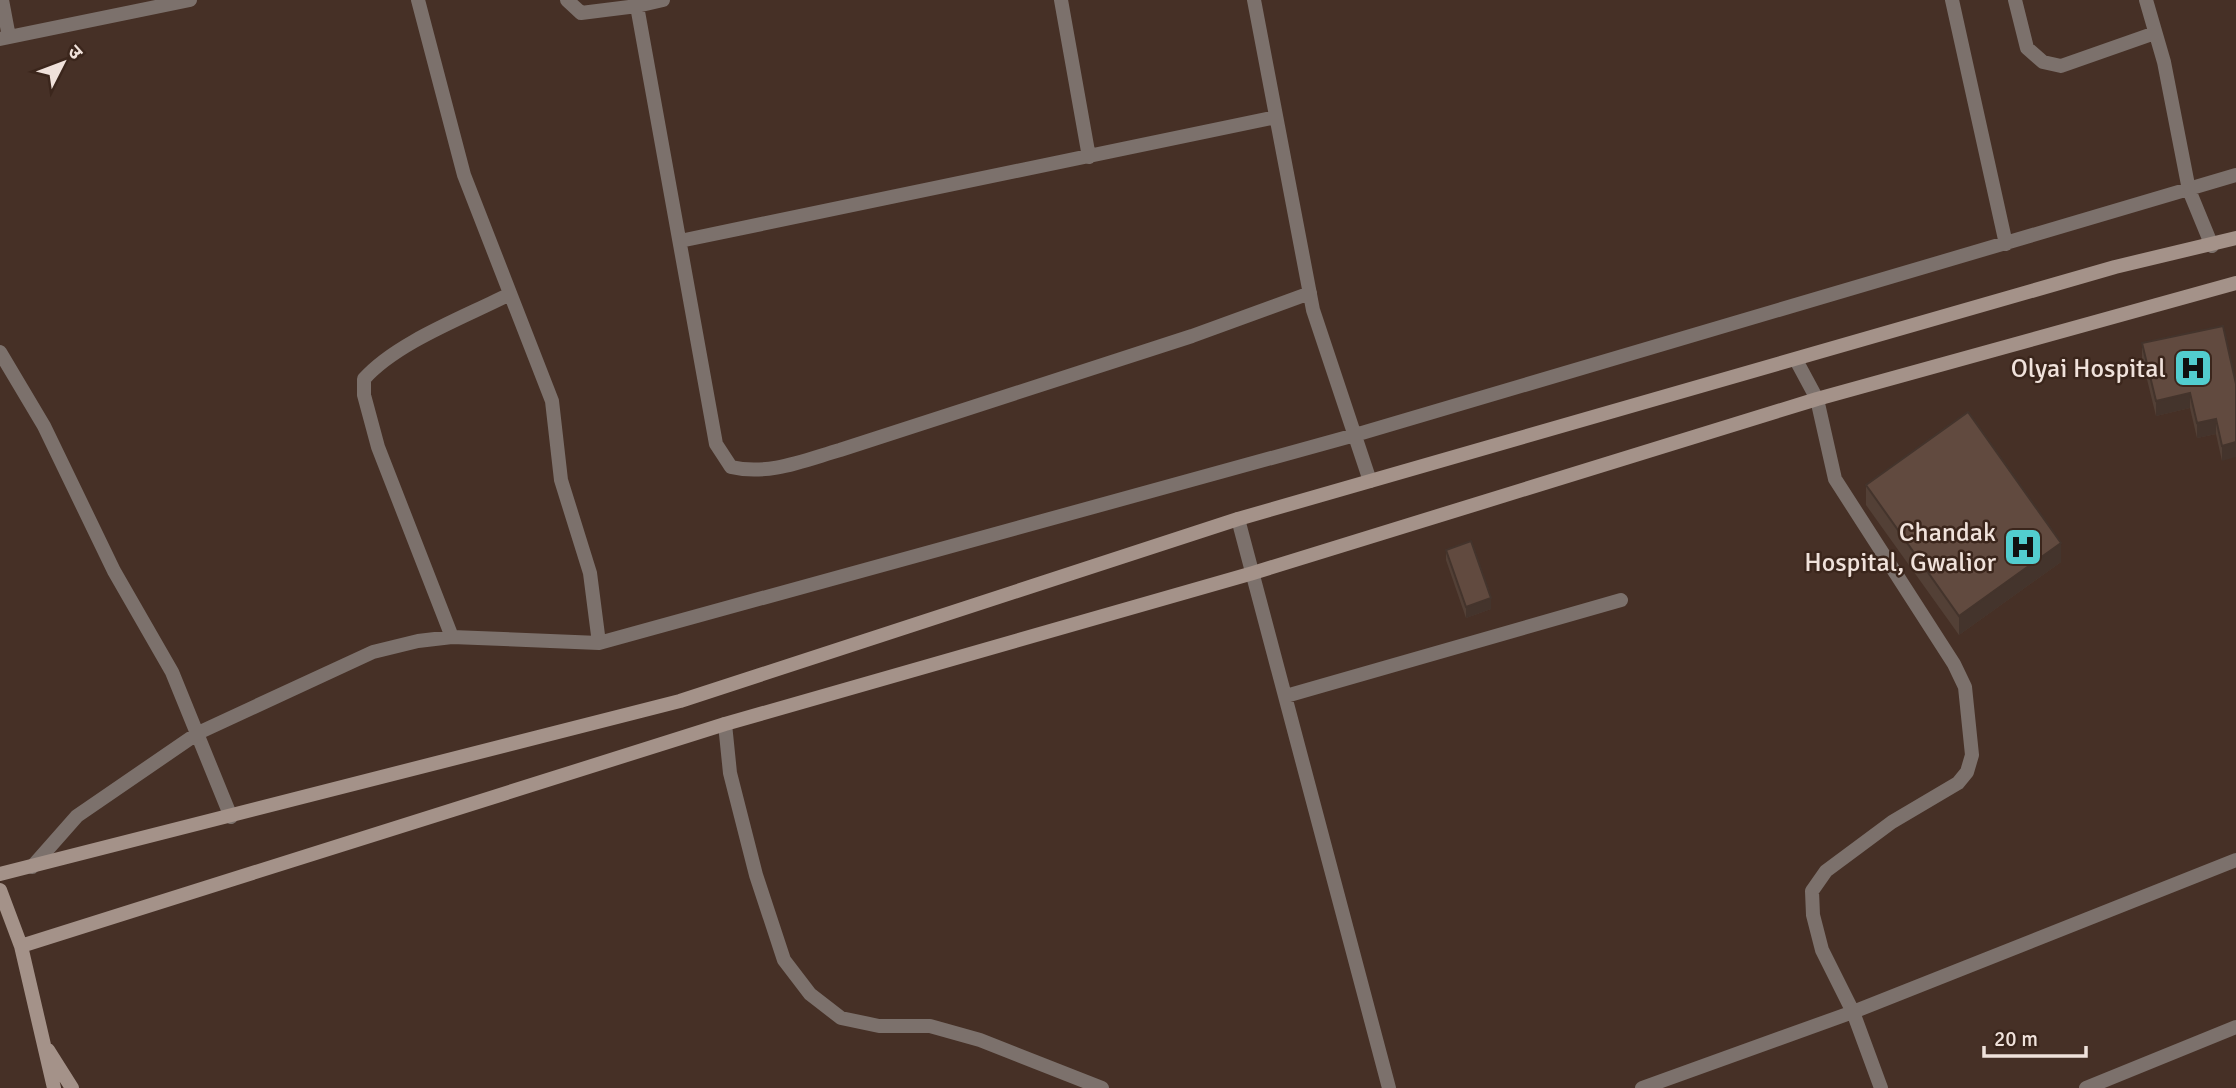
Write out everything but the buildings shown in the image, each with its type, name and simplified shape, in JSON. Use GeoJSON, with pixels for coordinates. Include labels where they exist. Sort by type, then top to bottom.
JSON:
{"type":"FeatureCollection","features":[{"type":"Feature","properties":{"kind":"street"},"geometry":{"type":"LineString","coordinates":[[2,0],[5,38],[190,0]]}},
{"type":"Feature","properties":{"kind":"street"},"geometry":{"type":"LineString","coordinates":[[418,0],[464,175],[552,401],[561,480],[590,573],[599,643]]}},
{"type":"Feature","properties":{"kind":"street"},"geometry":{"type":"LineString","coordinates":[[567,0],[581,13],[663,0]]}},
{"type":"Feature","properties":{"kind":"street"},"geometry":{"type":"LineString","coordinates":[[1061,0],[1088,157]]}},
{"type":"Feature","properties":{"kind":"street"},"geometry":{"type":"LineString","coordinates":[[1254,0],[1310,293],[1370,481]]}},
{"type":"Feature","properties":{"kind":"street"},"geometry":{"type":"LineString","coordinates":[[1952,0],[2006,244]]}},
{"type":"Feature","properties":{"kind":"street"},"geometry":{"type":"LineString","coordinates":[[2015,0],[2027,48],[2043,62],[2061,66],[2155,33]]}},
{"type":"Feature","properties":{"kind":"street"},"geometry":{"type":"LineString","coordinates":[[2146,0],[2189,190],[2212,246]]}},
{"type":"Feature","properties":{"kind":"street"},"geometry":{"type":"LineString","coordinates":[[637,6],[716,444],[732,467],[748,471],[785,466],[867,442],[1192,336],[1310,293]]}},
{"type":"Feature","properties":{"kind":"street"},"geometry":{"type":"LineString","coordinates":[[680,241],[1276,117]]}},
{"type":"Feature","properties":{"kind":"street"},"geometry":{"type":"LineString","coordinates":[[32,867],[77,816],[198,733],[373,652],[452,637],[599,643],[1355,435],[2236,175]]}},
{"type":"Feature","properties":{"kind":"street"},"geometry":{"type":"LineString","coordinates":[[0,874],[691,698],[1238,519],[2115,267],[2212,246],[2236,238]]}},
{"type":"Feature","properties":{"kind":"street"},"geometry":{"type":"LineString","coordinates":[[21,946],[725,724],[1252,573],[1817,399],[2236,283]]}},
{"type":"Feature","properties":{"kind":"street"},"geometry":{"type":"LineString","coordinates":[[452,637],[378,447],[365,395],[364,379],[376,365],[398,352],[510,294]]}},
{"type":"Feature","properties":{"kind":"street"},"geometry":{"type":"LineString","coordinates":[[0,352],[44,426],[114,571],[172,672],[231,817]]}},
{"type":"Feature","properties":{"kind":"street"},"geometry":{"type":"LineString","coordinates":[[1796,360],[1817,399],[1835,479],[1954,664],[1965,687],[1972,755],[1968,772],[1958,783],[1892,822],[1848,854],[1826,871],[1812,891],[1813,915],[1822,950],[1853,1012],[1881,1088]]}},
{"type":"Feature","properties":{"kind":"street"},"geometry":{"type":"LineString","coordinates":[[1238,519],[1389,1088]]}},
{"type":"Feature","properties":{"kind":"street"},"geometry":{"type":"LineString","coordinates":[[1286,696],[1621,600]]}},
{"type":"Feature","properties":{"kind":"street"},"geometry":{"type":"LineString","coordinates":[[725,724],[730,773],[756,875],[783,960],[810,994],[841,1018],[879,1026],[930,1026],[980,1040],[1102,1088]]}},
{"type":"Feature","properties":{"kind":"street"},"geometry":{"type":"LineString","coordinates":[[1642,1088],[1853,1012],[2236,860]]}},
{"type":"Feature","properties":{"kind":"street"},"geometry":{"type":"LineString","coordinates":[[0,890],[21,946],[54,1088]]}},
{"type":"Feature","properties":{"kind":"street"},"geometry":{"type":"LineString","coordinates":[[2086,1088],[2236,1027]]}},
{"type":"Feature","properties":{"kind":"street"},"geometry":{"type":"LineString","coordinates":[[40,1037],[72,1088]]}},
{"type":"Feature","properties":{"kind":"place","name":"Olyai Hospital"},"geometry":{"type":"Point","coordinates":[2193,368]}},
{"type":"Feature","properties":{"kind":"place","name":"Chandak Hospital, Gwalior"},"geometry":{"type":"Point","coordinates":[2023,547]}}]}
